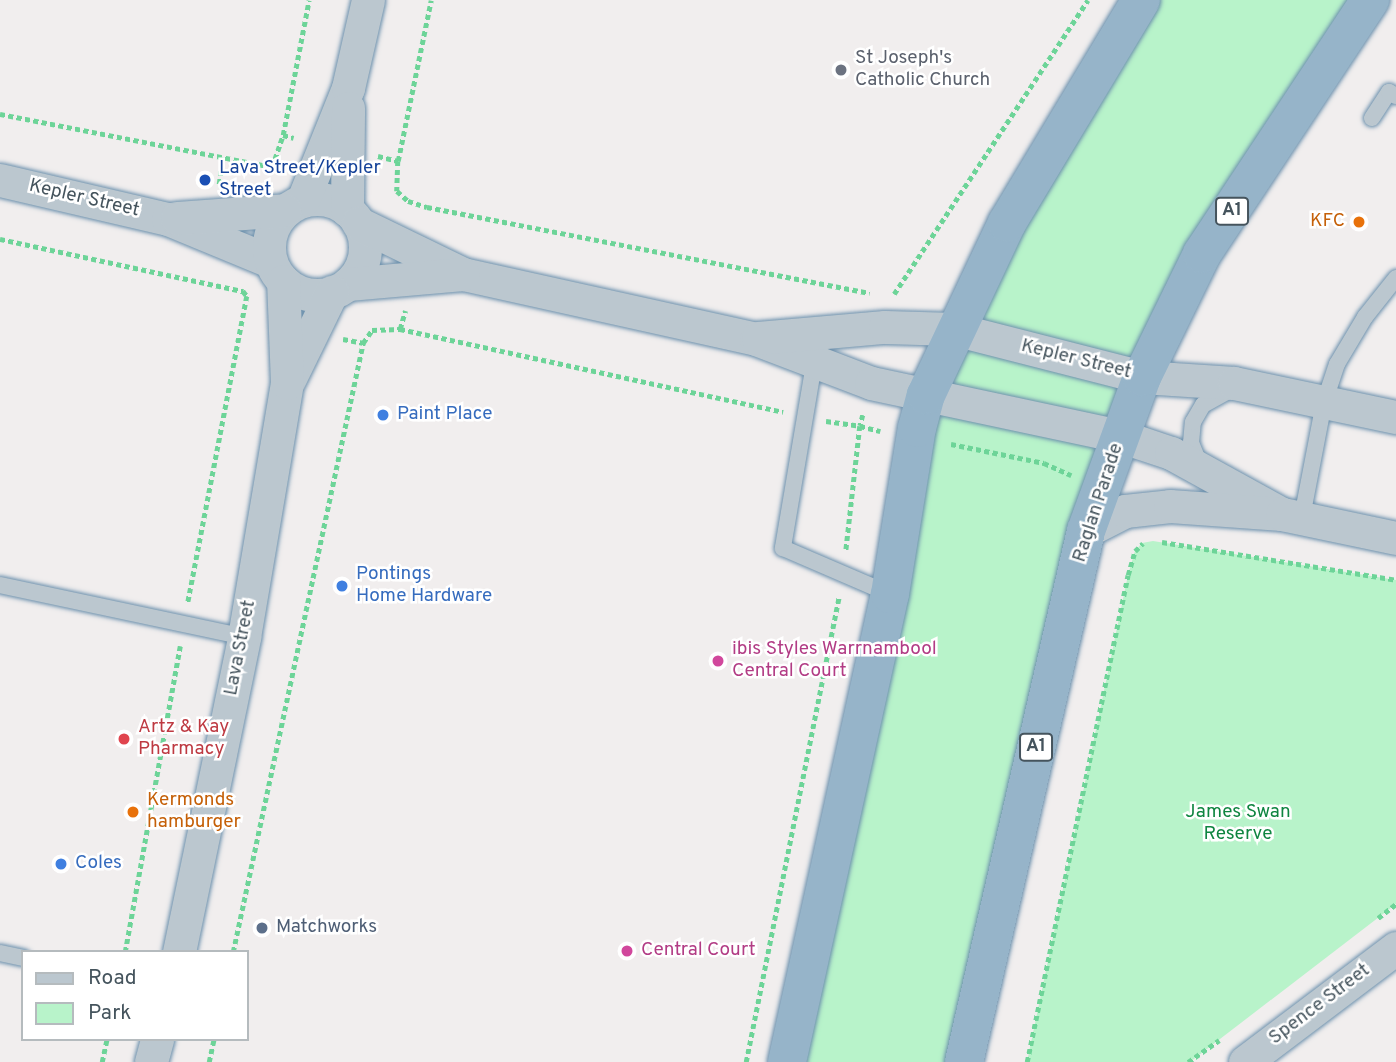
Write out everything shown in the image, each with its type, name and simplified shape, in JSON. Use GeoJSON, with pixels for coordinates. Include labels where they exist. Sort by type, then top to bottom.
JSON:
{"type":"FeatureCollection","features":[{"type":"Feature","properties":{"kind":"highway"},"geometry":{"type":"LineString","coordinates":[[787,1062],[890,594],[926,395],[954,328],[1056,136],[1141,0]]}},
{"type":"Feature","properties":{"kind":"highway","name":"Raglan Parade"},"geometry":{"type":"LineString","coordinates":[[964,1062],[1086,531],[1142,376],[1202,254],[1370,0]]}},
{"type":"Feature","properties":{"kind":"street"},"geometry":{"type":"LineString","coordinates":[[336,147],[364,254],[340,288],[309,294],[276,271],[272,228],[294,205],[336,147],[368,0]]}},
{"type":"Feature","properties":{"kind":"street","name":"Kepler Street"},"geometry":{"type":"LineString","coordinates":[[0,180],[167,219],[276,271]]}},
{"type":"Feature","properties":{"kind":"street"},"geometry":{"type":"LineString","coordinates":[[294,205],[329,200],[352,216]]}},
{"type":"Feature","properties":{"kind":"street","name":"Kepler Street"},"geometry":{"type":"LineString","coordinates":[[167,219],[294,205]]}},
{"type":"Feature","properties":{"kind":"street","name":"Kepler Street"},"geometry":{"type":"LineString","coordinates":[[352,216],[463,274],[756,339],[814,364],[926,395],[1121,436],[1171,453],[1292,515]]}},
{"type":"Feature","properties":{"kind":"street","name":"Lava Street"},"geometry":{"type":"LineString","coordinates":[[179,950],[244,637],[287,383],[276,271]]}},
{"type":"Feature","properties":{"kind":"street","name":"Kepler Street"},"geometry":{"type":"LineString","coordinates":[[340,288],[463,274]]}},
{"type":"Feature","properties":{"kind":"street","name":"Lava Street"},"geometry":{"type":"LineString","coordinates":[[287,383],[340,288]]}},
{"type":"Feature","properties":{"kind":"street","name":"Kepler Street"},"geometry":{"type":"LineString","coordinates":[[756,339],[885,327],[954,328],[1142,376],[1244,386],[1394,419]]}},
{"type":"Feature","properties":{"kind":"street","name":"Kepler Street"},"geometry":{"type":"LineString","coordinates":[[1086,531],[1140,507],[1292,515],[1385,531]]}},
{"type":"Feature","properties":{"kind":"street","name":"Spence Street"},"geometry":{"type":"LineString","coordinates":[[1245,1062],[1396,948]]}},
{"type":"Feature","properties":{"kind":"street"},"geometry":{"type":"LineString","coordinates":[[151,1062],[157,1041]]}},
{"type":"Feature","properties":{"kind":"lane"},"geometry":{"type":"LineString","coordinates":[[1372,118],[1389,92],[1396,96]]}},
{"type":"Feature","properties":{"kind":"lane"},"geometry":{"type":"LineString","coordinates":[[1292,515],[1337,364],[1365,317],[1396,278]]}},
{"type":"Feature","properties":{"kind":"lane"},"geometry":{"type":"LineString","coordinates":[[814,364],[783,548],[890,594]]}},
{"type":"Feature","properties":{"kind":"lane"},"geometry":{"type":"LineString","coordinates":[[1206,472],[1193,453],[1193,422],[1210,399],[1244,386]]}},
{"type":"Feature","properties":{"kind":"lane"},"geometry":{"type":"LineString","coordinates":[[0,585],[244,637]]}},
{"type":"Feature","properties":{"kind":"lane"},"geometry":{"type":"LineString","coordinates":[[0,953],[21,958]]}},
{"type":"Feature","properties":{"kind":"path"},"geometry":{"type":"LineString","coordinates":[[0,114],[272,167],[283,135],[309,0]]}},
{"type":"Feature","properties":{"kind":"path"},"geometry":{"type":"LineString","coordinates":[[431,0],[398,161],[397,191],[408,201],[427,207],[878,295]]}},
{"type":"Feature","properties":{"kind":"path"},"geometry":{"type":"LineString","coordinates":[[904,300],[892,298],[1088,0]]}},
{"type":"Feature","properties":{"kind":"path"},"geometry":{"type":"LineString","coordinates":[[283,135],[398,161]]}},
{"type":"Feature","properties":{"kind":"path"},"geometry":{"type":"LineString","coordinates":[[0,239],[243,291],[247,296],[125,950]]}},
{"type":"Feature","properties":{"kind":"path"},"geometry":{"type":"LineString","coordinates":[[233,950],[363,343],[372,330],[400,329],[806,417],[860,426],[843,574],[746,1062]]}},
{"type":"Feature","properties":{"kind":"path"},"geometry":{"type":"LineString","coordinates":[[916,440],[1044,463],[1100,488]]}},
{"type":"Feature","properties":{"kind":"path"},"geometry":{"type":"LineString","coordinates":[[1027,1062],[1135,551],[1142,543],[1153,541],[1396,580]]}},
{"type":"Feature","properties":{"kind":"path"},"geometry":{"type":"LineString","coordinates":[[102,1062],[107,1041]]}},
{"type":"Feature","properties":{"kind":"path"},"geometry":{"type":"LineString","coordinates":[[209,1062],[214,1041]]}},
{"type":"Feature","properties":{"kind":"green space"},"geometry":{"type":"Polygon","coordinates":[[[1142,0],[1370,0],[1142,377],[964,1062],[787,1062],[920,415],[1142,0]]]}},
{"type":"Feature","properties":{"kind":"green space","name":"James Swan Reserve"},"geometry":{"type":"Polygon","coordinates":[[[1153,541],[1396,580],[1396,904],[1190,1062],[1027,1062],[1128,575],[1135,551],[1142,543],[1153,541]]]}},
{"type":"Feature","properties":{"kind":"place","name":"St Joseph's Catholic Church"},"geometry":{"type":"Point","coordinates":[841,70]}},
{"type":"Feature","properties":{"kind":"place","name":"Lava Street/Kepler Street"},"geometry":{"type":"Point","coordinates":[205,180]}},
{"type":"Feature","properties":{"kind":"place","name":"KFC"},"geometry":{"type":"Point","coordinates":[1359,222]}},
{"type":"Feature","properties":{"kind":"place","name":"Paint Place"},"geometry":{"type":"Point","coordinates":[383,415]}},
{"type":"Feature","properties":{"kind":"place","name":"Pontings Home Hardware"},"geometry":{"type":"Point","coordinates":[342,586]}},
{"type":"Feature","properties":{"kind":"place","name":"ibis Styles Warrnambool Central Court"},"geometry":{"type":"Point","coordinates":[718,661]}},
{"type":"Feature","properties":{"kind":"place","name":"Artz & Kay Pharmacy"},"geometry":{"type":"Point","coordinates":[124,739]}},
{"type":"Feature","properties":{"kind":"place","name":"Kermonds hamburger"},"geometry":{"type":"Point","coordinates":[133,812]}},
{"type":"Feature","properties":{"kind":"place","name":"Coles"},"geometry":{"type":"Point","coordinates":[61,864]}},
{"type":"Feature","properties":{"kind":"place","name":"Matchworks"},"geometry":{"type":"Point","coordinates":[262,928]}},
{"type":"Feature","properties":{"kind":"place","name":"Central Court"},"geometry":{"type":"Point","coordinates":[627,951]}}]}
